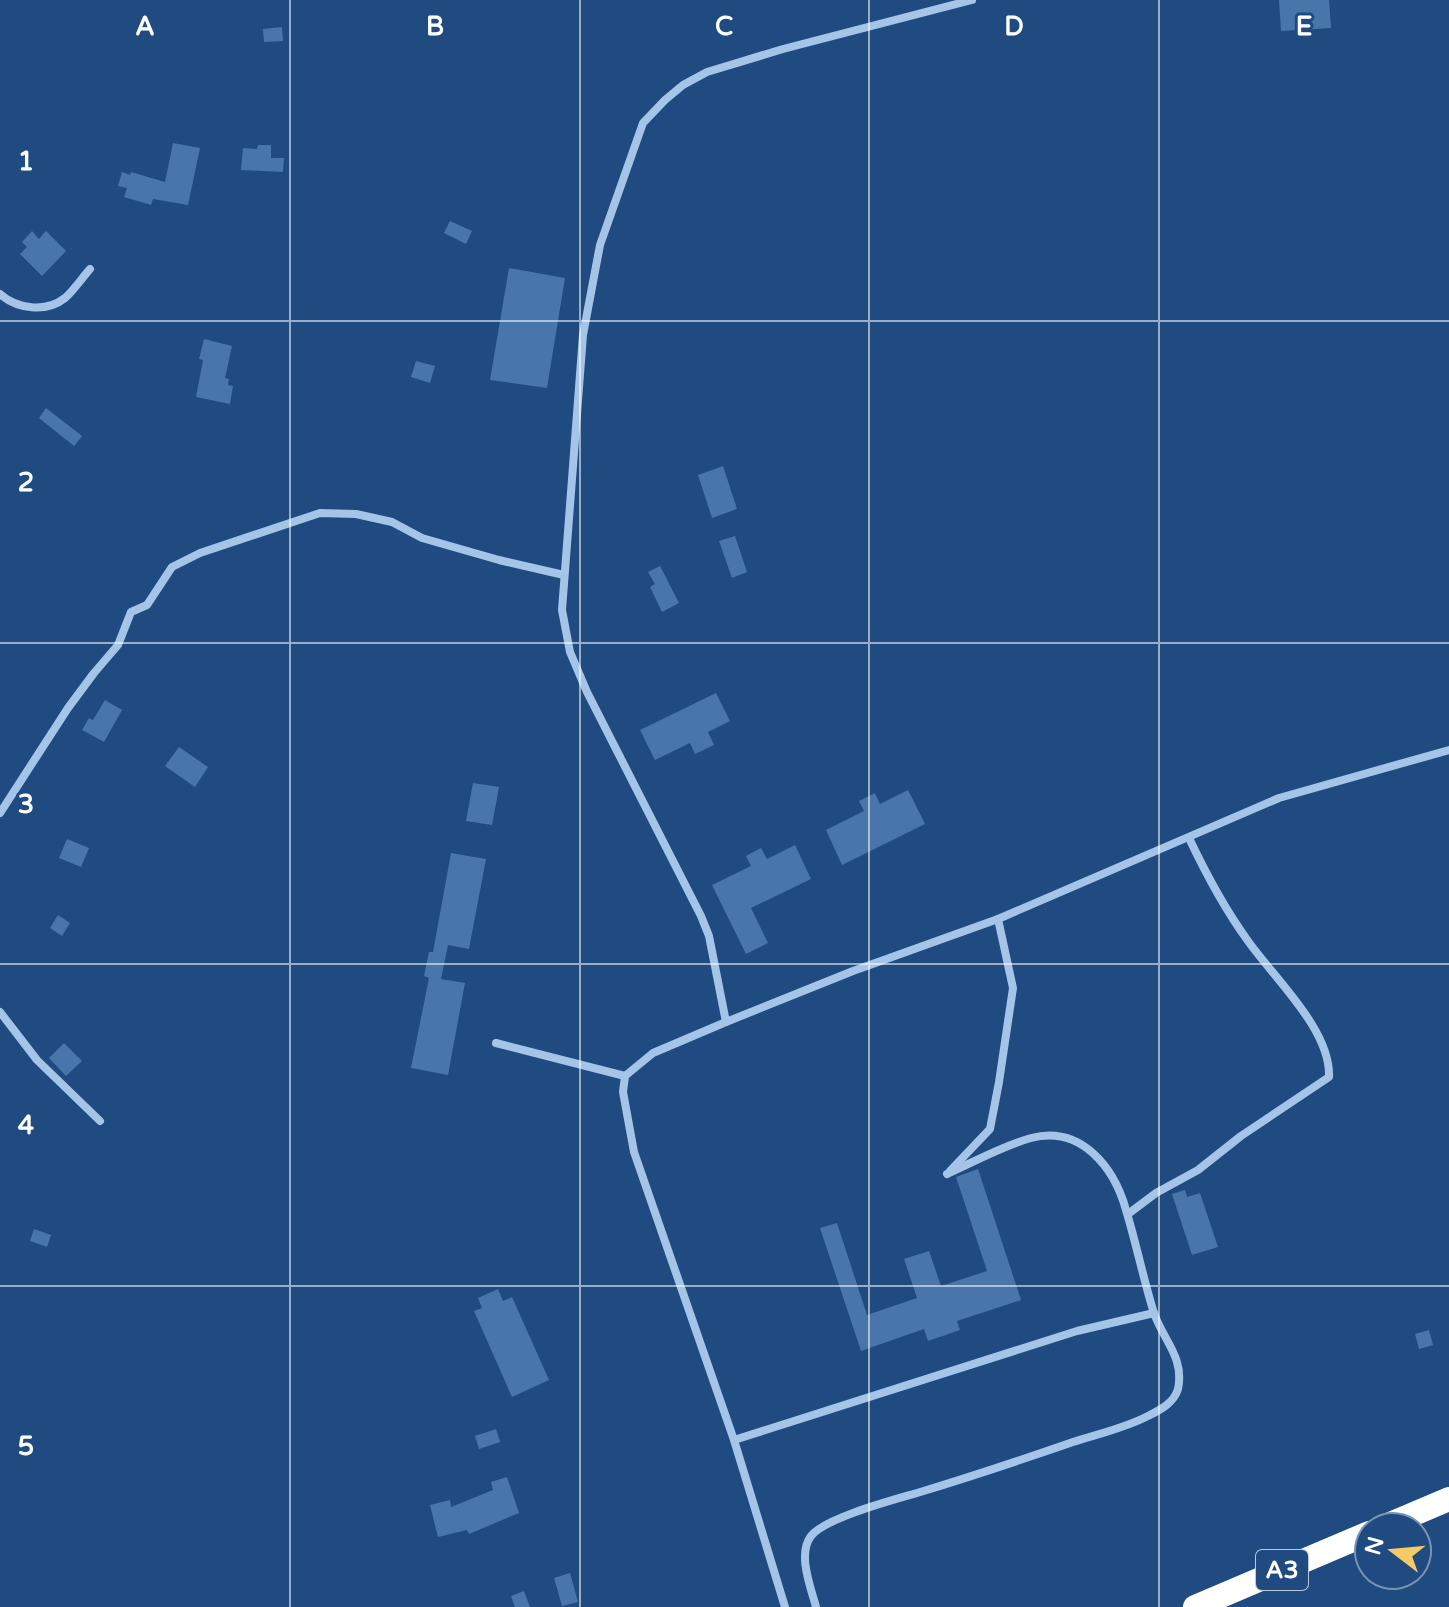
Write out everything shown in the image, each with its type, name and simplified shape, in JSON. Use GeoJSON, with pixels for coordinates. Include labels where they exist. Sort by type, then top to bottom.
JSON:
{"type":"FeatureCollection","features":[{"type":"Feature","properties":{"kind":"highway"},"geometry":{"type":"LineString","coordinates":[[1421,1511],[1449,1499]]}},
{"type":"Feature","properties":{"kind":"highway","name":"A3"},"geometry":{"type":"LineString","coordinates":[[1195,1607],[1353,1540]]}},
{"type":"Feature","properties":{"kind":"street"},"geometry":{"type":"LineString","coordinates":[[726,1022],[709,936],[587,692],[570,652],[562,610],[583,335],[600,245],[643,123],[683,85],[707,72],[794,45],[972,0]]}},
{"type":"Feature","properties":{"kind":"street"},"geometry":{"type":"LineString","coordinates":[[0,294],[11,303],[27,307],[45,306],[64,299],[90,269]]}},
{"type":"Feature","properties":{"kind":"street"},"geometry":{"type":"LineString","coordinates":[[0,813],[68,708],[118,645],[131,612],[147,605],[172,567],[200,553],[320,513],[356,514],[392,522],[422,538],[564,575]]}},
{"type":"Feature","properties":{"kind":"street"},"geometry":{"type":"LineString","coordinates":[[785,1607],[734,1440],[634,1152],[623,1092],[625,1076],[653,1053],[853,971],[998,919],[1279,798],[1449,750]]}},
{"type":"Feature","properties":{"kind":"street"},"geometry":{"type":"LineString","coordinates":[[1128,1214],[1156,1193],[1198,1170],[1241,1136],[1329,1077],[1330,1060],[1320,1040],[1289,991],[1249,943],[1216,893],[1189,838]]}},
{"type":"Feature","properties":{"kind":"street"},"geometry":{"type":"LineString","coordinates":[[816,1607],[805,1555],[811,1536],[823,1526],[1144,1418],[1174,1399],[1180,1372],[1178,1359],[1154,1313],[1128,1214],[1107,1168],[1095,1152],[1081,1144],[1050,1136],[1032,1137],[947,1174],[990,1129],[1013,988],[998,919]]}},
{"type":"Feature","properties":{"kind":"street"},"geometry":{"type":"LineString","coordinates":[[0,1012],[37,1060],[100,1121]]}},
{"type":"Feature","properties":{"kind":"street"},"geometry":{"type":"LineString","coordinates":[[496,1043],[625,1076]]}},
{"type":"Feature","properties":{"kind":"street"},"geometry":{"type":"LineString","coordinates":[[734,1440],[1077,1331],[1154,1313]]}},
{"type":"Feature","properties":{"kind":"building"},"geometry":{"type":"Polygon","coordinates":[[[1279,0],[1329,0],[1331,28],[1281,31],[1279,0]]]}},
{"type":"Feature","properties":{"kind":"building"},"geometry":{"type":"Polygon","coordinates":[[[282,27],[283,41],[264,42],[263,29],[282,27]]]}},
{"type":"Feature","properties":{"kind":"building"},"geometry":{"type":"Polygon","coordinates":[[[173,143],[200,148],[188,205],[153,199],[151,205],[124,197],[127,188],[118,186],[122,172],[165,182],[173,143]]]}},
{"type":"Feature","properties":{"kind":"building"},"geometry":{"type":"Polygon","coordinates":[[[258,145],[271,145],[271,158],[284,158],[283,172],[241,170],[243,148],[257,149],[258,145]]]}},
{"type":"Feature","properties":{"kind":"building"},"geometry":{"type":"Polygon","coordinates":[[[450,221],[472,231],[466,244],[444,233],[450,221]]]}},
{"type":"Feature","properties":{"kind":"building"},"geometry":{"type":"Polygon","coordinates":[[[32,231],[39,239],[46,231],[66,251],[42,276],[20,254],[27,247],[22,242],[32,231]]]}},
{"type":"Feature","properties":{"kind":"building"},"geometry":{"type":"Polygon","coordinates":[[[509,268],[565,278],[547,388],[490,380],[509,268]]]}},
{"type":"Feature","properties":{"kind":"building"},"geometry":{"type":"Polygon","coordinates":[[[204,339],[232,346],[225,378],[229,379],[228,385],[233,386],[230,404],[196,397],[204,339]]]}},
{"type":"Feature","properties":{"kind":"building"},"geometry":{"type":"Polygon","coordinates":[[[416,361],[435,366],[430,383],[411,377],[416,361]]]}},
{"type":"Feature","properties":{"kind":"building"},"geometry":{"type":"Polygon","coordinates":[[[46,408],[82,436],[74,446],[39,418],[46,408]]]}},
{"type":"Feature","properties":{"kind":"building"},"geometry":{"type":"Polygon","coordinates":[[[723,466],[737,509],[712,518],[698,475],[723,466]]]}},
{"type":"Feature","properties":{"kind":"building"},"geometry":{"type":"Polygon","coordinates":[[[735,536],[747,572],[732,578],[719,541],[735,536]]]}},
{"type":"Feature","properties":{"kind":"building"},"geometry":{"type":"Polygon","coordinates":[[[660,566],[679,603],[662,612],[650,587],[655,584],[648,572],[660,566]]]}},
{"type":"Feature","properties":{"kind":"building"},"geometry":{"type":"Polygon","coordinates":[[[716,693],[730,721],[708,732],[714,745],[695,754],[690,743],[655,760],[640,730],[716,693]]]}},
{"type":"Feature","properties":{"kind":"building"},"geometry":{"type":"Polygon","coordinates":[[[105,700],[122,710],[104,742],[82,730],[89,718],[93,720],[105,700]]]}},
{"type":"Feature","properties":{"kind":"building"},"geometry":{"type":"Polygon","coordinates":[[[179,747],[208,767],[195,787],[165,766],[179,747]]]}},
{"type":"Feature","properties":{"kind":"building"},"geometry":{"type":"Polygon","coordinates":[[[473,783],[499,787],[492,825],[466,821],[473,783]]]}},
{"type":"Feature","properties":{"kind":"building"},"geometry":{"type":"Polygon","coordinates":[[[908,790],[925,824],[842,865],[826,830],[864,811],[859,801],[875,793],[880,804],[908,790]]]}},
{"type":"Feature","properties":{"kind":"building"},"geometry":{"type":"Polygon","coordinates":[[[67,839],[89,848],[81,867],[59,858],[67,839]]]}},
{"type":"Feature","properties":{"kind":"building"},"geometry":{"type":"Polygon","coordinates":[[[795,845],[811,879],[751,908],[768,943],[746,954],[712,885],[751,866],[746,856],[761,848],[767,859],[795,845]]]}},
{"type":"Feature","properties":{"kind":"building"},"geometry":{"type":"Polygon","coordinates":[[[451,853],[486,859],[469,949],[448,945],[441,979],[465,983],[448,1075],[411,1068],[429,978],[424,976],[429,952],[433,952],[451,853]]]}},
{"type":"Feature","properties":{"kind":"building"},"geometry":{"type":"Polygon","coordinates":[[[58,915],[70,923],[62,936],[50,928],[58,915]]]}},
{"type":"Feature","properties":{"kind":"building"},"geometry":{"type":"Polygon","coordinates":[[[64,1043],[82,1061],[66,1076],[49,1058],[64,1043]]]}},
{"type":"Feature","properties":{"kind":"building"},"geometry":{"type":"Polygon","coordinates":[[[978,1169],[1021,1300],[957,1321],[960,1330],[928,1341],[924,1329],[861,1351],[820,1228],[837,1223],[867,1315],[917,1298],[904,1259],[929,1251],[941,1286],[987,1271],[956,1177],[978,1169]]]}},
{"type":"Feature","properties":{"kind":"building"},"geometry":{"type":"Polygon","coordinates":[[[1185,1190],[1187,1197],[1200,1193],[1218,1247],[1192,1255],[1172,1194],[1185,1190]]]}},
{"type":"Feature","properties":{"kind":"building"},"geometry":{"type":"Polygon","coordinates":[[[34,1229],[51,1235],[47,1247],[30,1241],[34,1229]]]}},
{"type":"Feature","properties":{"kind":"building"},"geometry":{"type":"Polygon","coordinates":[[[498,1289],[503,1301],[512,1297],[549,1380],[512,1397],[474,1311],[482,1308],[478,1298],[498,1289]]]}},
{"type":"Feature","properties":{"kind":"building"},"geometry":{"type":"Polygon","coordinates":[[[1429,1330],[1433,1345],[1419,1349],[1415,1334],[1429,1330]]]}},
{"type":"Feature","properties":{"kind":"building"},"geometry":{"type":"Polygon","coordinates":[[[496,1429],[500,1442],[479,1449],[475,1436],[496,1429]]]}},
{"type":"Feature","properties":{"kind":"building"},"geometry":{"type":"Polygon","coordinates":[[[507,1477],[519,1513],[469,1534],[467,1530],[438,1537],[430,1505],[450,1500],[451,1507],[493,1490],[491,1482],[507,1477]]]}},
{"type":"Feature","properties":{"kind":"building"},"geometry":{"type":"Polygon","coordinates":[[[570,1573],[578,1602],[562,1606],[554,1578],[570,1573]]]}},
{"type":"Feature","properties":{"kind":"building"},"geometry":{"type":"Polygon","coordinates":[[[524,1591],[530,1607],[515,1607],[511,1596],[524,1591]]]}}]}
